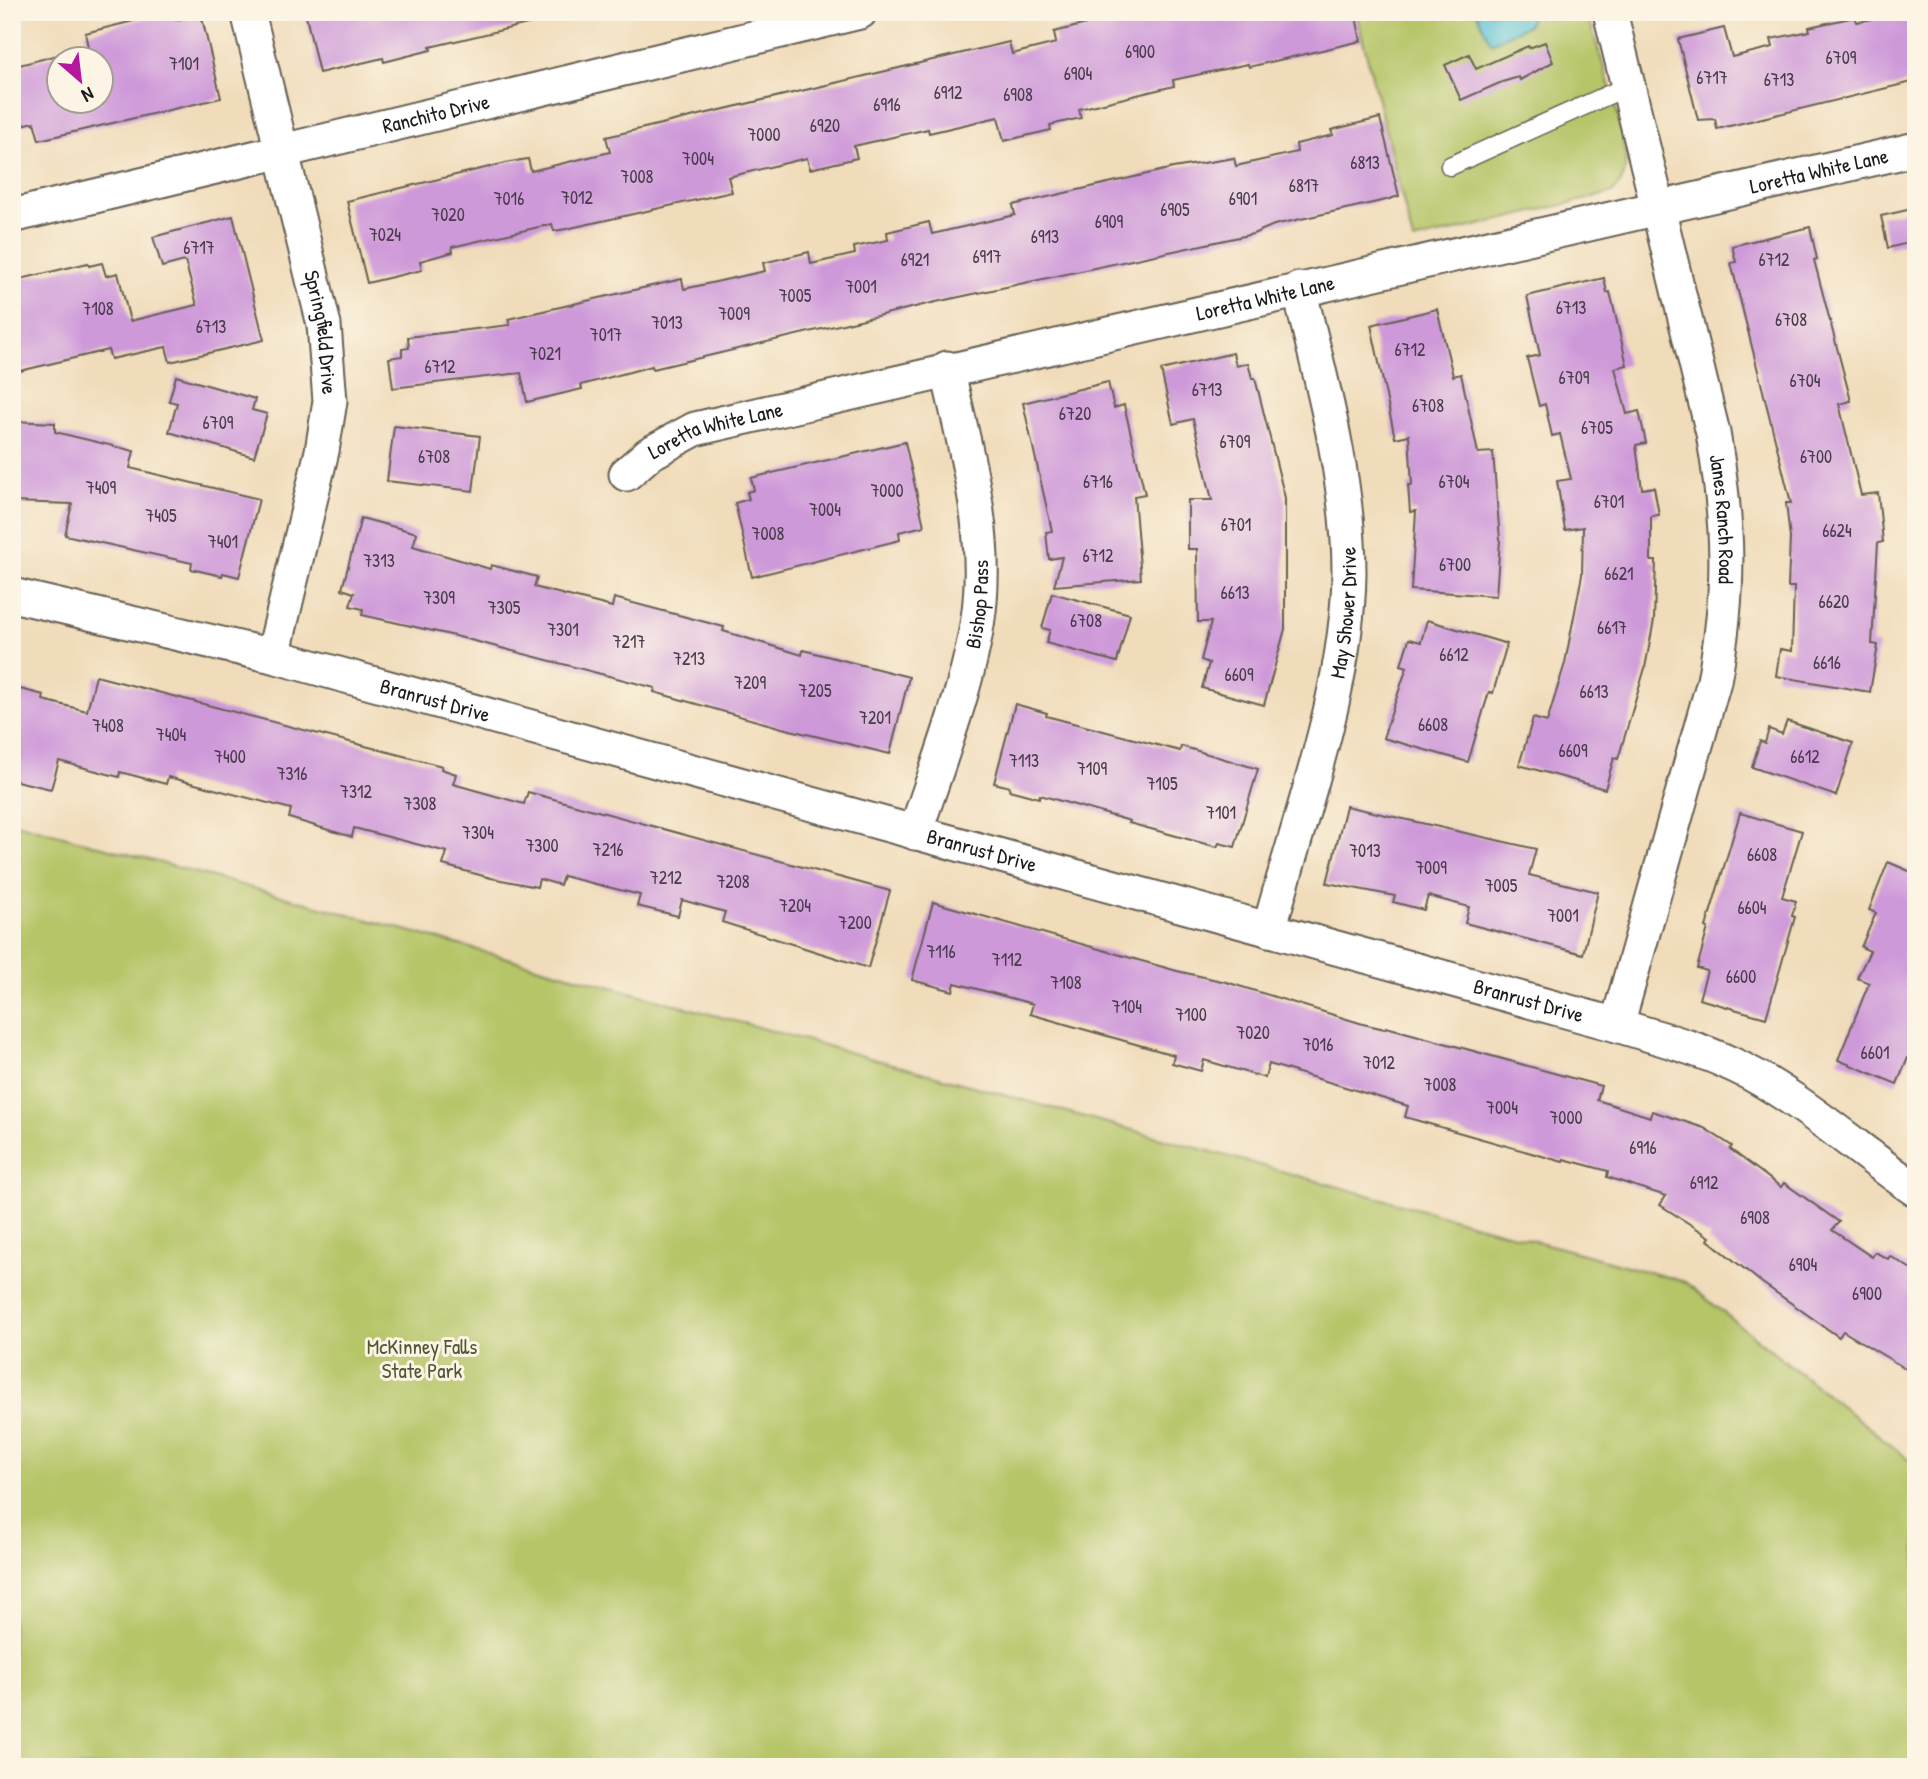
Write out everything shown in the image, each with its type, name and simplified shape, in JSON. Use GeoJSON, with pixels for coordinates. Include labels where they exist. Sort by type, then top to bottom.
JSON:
{"type":"FeatureCollection","features":[{"type":"Feature","properties":{"kind":"street","name":"Springfield Drive"},"geometry":{"type":"LineString","coordinates":[[248,12],[324,325],[330,401],[322,451],[273,656]]}},
{"type":"Feature","properties":{"kind":"street","name":"Ranchito Drive"},"geometry":{"type":"LineString","coordinates":[[12,216],[860,12]]}},
{"type":"Feature","properties":{"kind":"street","name":"Janes Ranch Road"},"geometry":{"type":"LineString","coordinates":[[1610,12],[1713,433],[1722,484],[1728,577],[1724,623],[1714,681],[1617,1025]]}},
{"type":"Feature","properties":{"kind":"street","name":"Loretta White Lane"},"geometry":{"type":"LineString","coordinates":[[626,474],[649,454],[695,429],[947,368],[1916,149]]}},
{"type":"Feature","properties":{"kind":"street","name":"May Shower Drive"},"geometry":{"type":"LineString","coordinates":[[1269,930],[1338,681],[1349,572],[1334,437],[1298,289]]}},
{"type":"Feature","properties":{"kind":"street","name":"Bishop Pass"},"geometry":{"type":"LineString","coordinates":[[915,833],[972,646],[980,601],[977,505],[947,368]]}},
{"type":"Feature","properties":{"kind":"street","name":"Branrust Drive"},"geometry":{"type":"LineString","coordinates":[[12,595],[273,656],[1617,1025],[1731,1063],[1764,1082],[1916,1190]]}},
{"type":"Feature","properties":{"kind":"lane"},"geometry":{"type":"LineString","coordinates":[[1450,166],[1628,86]]}},
{"type":"Feature","properties":{"kind":"green space"},"geometry":{"type":"Polygon","coordinates":[[[1356,12],[1587,12],[1622,136],[1625,170],[1621,182],[1612,193],[1413,241],[1356,12]]]}},
{"type":"Feature","properties":{"kind":"green space","name":"McKinney Falls State Park"},"geometry":{"type":"Polygon","coordinates":[[[12,822],[1685,1282],[1916,1465],[1916,1767],[12,1767],[12,822]]]}},
{"type":"Feature","properties":{"kind":"water"},"geometry":{"type":"Polygon","coordinates":[[[1476,12],[1525,13],[1531,18],[1528,25],[1491,43],[1476,12]]]}},
{"type":"Feature","properties":{"kind":"building"},"geometry":{"type":"Polygon","coordinates":[[[170,12],[174,12],[176,20],[201,14],[221,98],[39,140],[34,122],[12,128],[12,67],[46,58],[46,116],[116,116],[116,46],[88,46],[85,33],[170,12]]]}},
{"type":"Feature","properties":{"kind":"building"},"geometry":{"type":"Polygon","coordinates":[[[305,12],[539,12],[540,21],[430,47],[431,50],[384,62],[383,58],[319,73],[305,12]]]}},
{"type":"Feature","properties":{"kind":"building"},"geometry":{"type":"Polygon","coordinates":[[[1134,12],[1355,12],[1361,41],[1249,67],[1248,64],[1173,80],[1174,86],[1079,109],[1081,118],[1050,125],[1051,130],[1004,141],[998,117],[854,146],[857,158],[810,169],[807,158],[728,177],[732,192],[566,229],[554,231],[552,224],[452,247],[453,252],[420,261],[422,270],[367,283],[347,201],[528,159],[531,171],[610,152],[606,137],[1009,42],[1012,54],[1056,43],[1054,32],[1134,12]]]}},
{"type":"Feature","properties":{"kind":"building"},"geometry":{"type":"Polygon","coordinates":[[[1916,12],[1916,81],[1717,129],[1715,119],[1698,120],[1678,39],[1724,28],[1732,57],[1773,47],[1771,39],[1810,31],[1809,27],[1855,17],[1857,22],[1916,12]]]}},
{"type":"Feature","properties":{"kind":"building"},"geometry":{"type":"Polygon","coordinates":[[[1545,42],[1553,62],[1520,80],[1519,77],[1502,82],[1461,100],[1445,65],[1469,54],[1476,69],[1528,46],[1529,48],[1545,42]]]}},
{"type":"Feature","properties":{"kind":"building"},"geometry":{"type":"Polygon","coordinates":[[[1380,118],[1399,196],[1386,200],[1274,225],[1253,234],[936,302],[653,369],[652,366],[581,385],[582,389],[527,402],[521,373],[393,388],[389,358],[402,356],[402,349],[409,348],[408,337],[510,325],[508,319],[682,279],[684,289],[765,271],[763,263],[809,252],[811,264],[855,254],[854,247],[888,240],[887,232],[929,222],[932,234],[1015,215],[1013,205],[1173,168],[1234,158],[1236,166],[1297,152],[1296,144],[1333,135],[1331,130],[1380,118]]]}},
{"type":"Feature","properties":{"kind":"building"},"geometry":{"type":"Polygon","coordinates":[[[1916,208],[1916,241],[1888,248],[1881,216],[1916,208]]]}},
{"type":"Feature","properties":{"kind":"building"},"geometry":{"type":"Polygon","coordinates":[[[233,216],[264,340],[170,362],[166,347],[111,359],[108,350],[20,371],[12,340],[12,281],[88,263],[89,266],[102,263],[106,276],[118,273],[130,321],[197,305],[185,261],[162,267],[153,237],[233,216]]]}},
{"type":"Feature","properties":{"kind":"building"},"geometry":{"type":"Polygon","coordinates":[[[1810,227],[1817,259],[1814,260],[1851,401],[1839,404],[1861,495],[1878,493],[1883,542],[1878,543],[1872,644],[1878,645],[1870,692],[1776,676],[1780,649],[1792,651],[1794,587],[1788,587],[1790,538],[1786,503],[1791,503],[1731,263],[1736,262],[1732,246],[1810,227]]]}},
{"type":"Feature","properties":{"kind":"building"},"geometry":{"type":"Polygon","coordinates":[[[1604,278],[1607,293],[1610,292],[1627,365],[1615,368],[1627,414],[1639,411],[1646,443],[1636,445],[1642,489],[1654,487],[1659,515],[1651,516],[1651,561],[1656,561],[1654,620],[1645,668],[1618,759],[1614,758],[1605,789],[1519,765],[1533,718],[1547,722],[1565,663],[1582,575],[1583,527],[1565,530],[1557,481],[1571,479],[1560,434],[1552,436],[1545,404],[1539,406],[1527,358],[1540,355],[1527,296],[1604,278]]]}},
{"type":"Feature","properties":{"kind":"building"},"geometry":{"type":"Polygon","coordinates":[[[1437,309],[1453,376],[1461,374],[1478,453],[1493,452],[1500,540],[1496,596],[1411,590],[1416,511],[1410,512],[1408,485],[1412,485],[1409,435],[1395,438],[1371,325],[1437,309]]]}},
{"type":"Feature","properties":{"kind":"building"},"geometry":{"type":"Polygon","coordinates":[[[1233,353],[1236,366],[1248,363],[1252,378],[1255,378],[1285,498],[1285,629],[1264,705],[1202,688],[1209,663],[1201,660],[1211,622],[1198,622],[1197,549],[1188,549],[1188,500],[1212,500],[1193,419],[1173,424],[1161,370],[1233,353]]]}},
{"type":"Feature","properties":{"kind":"building"},"geometry":{"type":"Polygon","coordinates":[[[176,376],[255,399],[252,410],[267,414],[254,457],[169,432],[177,403],[169,401],[176,376]]]}},
{"type":"Feature","properties":{"kind":"building"},"geometry":{"type":"Polygon","coordinates":[[[1108,382],[1114,408],[1124,405],[1145,494],[1134,496],[1141,579],[1054,586],[1062,557],[1049,559],[1046,532],[1052,531],[1023,403],[1108,382]]]}},
{"type":"Feature","properties":{"kind":"building"},"geometry":{"type":"Polygon","coordinates":[[[12,421],[55,423],[55,432],[134,451],[130,468],[259,499],[239,577],[191,569],[192,563],[65,535],[72,504],[12,502],[12,421]]]}},
{"type":"Feature","properties":{"kind":"building"},"geometry":{"type":"Polygon","coordinates":[[[394,426],[480,436],[473,491],[387,481],[394,426]]]}},
{"type":"Feature","properties":{"kind":"building"},"geometry":{"type":"Polygon","coordinates":[[[905,442],[924,526],[899,532],[900,540],[752,577],[735,503],[749,499],[747,492],[754,490],[751,478],[905,442]]]}},
{"type":"Feature","properties":{"kind":"building"},"geometry":{"type":"Polygon","coordinates":[[[361,518],[417,533],[413,546],[490,569],[491,565],[537,577],[534,587],[612,607],[614,598],[724,627],[723,631],[802,655],[803,650],[909,677],[890,754],[782,728],[654,692],[655,688],[455,636],[362,615],[363,609],[350,606],[354,593],[342,589],[361,518]]]}},
{"type":"Feature","properties":{"kind":"building"},"geometry":{"type":"Polygon","coordinates":[[[1052,593],[1130,614],[1117,662],[1046,643],[1050,630],[1042,628],[1052,593]]]}},
{"type":"Feature","properties":{"kind":"building"},"geometry":{"type":"Polygon","coordinates":[[[1427,620],[1507,644],[1468,762],[1383,738],[1407,667],[1401,665],[1409,639],[1421,642],[1427,620]]]}},
{"type":"Feature","properties":{"kind":"building"},"geometry":{"type":"Polygon","coordinates":[[[96,676],[442,766],[441,769],[456,774],[453,784],[524,804],[528,792],[890,891],[868,968],[722,922],[725,912],[682,900],[678,916],[637,906],[640,895],[563,876],[560,885],[539,879],[537,887],[491,878],[443,865],[447,852],[354,828],[352,837],[289,818],[291,809],[168,777],[166,784],[120,772],[119,777],[59,761],[51,789],[12,780],[12,718],[20,689],[44,695],[43,700],[87,711],[96,676]]]}},
{"type":"Feature","properties":{"kind":"building"},"geometry":{"type":"Polygon","coordinates":[[[1015,704],[1047,713],[1046,716],[1180,751],[1181,746],[1258,769],[1235,847],[1219,843],[1217,847],[1040,795],[1039,798],[1009,790],[1010,787],[994,783],[1015,704]]]}},
{"type":"Feature","properties":{"kind":"building"},"geometry":{"type":"Polygon","coordinates":[[[1787,721],[1853,743],[1836,796],[1752,767],[1760,741],[1765,743],[1769,729],[1782,734],[1787,721]]]}},
{"type":"Feature","properties":{"kind":"building"},"geometry":{"type":"Polygon","coordinates":[[[1346,806],[1536,849],[1529,875],[1598,892],[1583,954],[1465,923],[1469,907],[1428,896],[1424,910],[1393,902],[1395,896],[1327,883],[1346,806]]]}},
{"type":"Feature","properties":{"kind":"building"},"geometry":{"type":"Polygon","coordinates":[[[1740,813],[1802,831],[1782,897],[1796,901],[1792,916],[1795,917],[1766,1018],[1699,999],[1707,971],[1697,968],[1708,928],[1706,927],[1740,813]]]}},
{"type":"Feature","properties":{"kind":"building"},"geometry":{"type":"Polygon","coordinates":[[[1888,862],[1916,874],[1916,1039],[1897,1084],[1838,1060],[1869,983],[1857,978],[1870,951],[1861,947],[1876,913],[1869,910],[1888,862]]]}},
{"type":"Feature","properties":{"kind":"building"},"geometry":{"type":"Polygon","coordinates":[[[933,902],[1177,971],[1226,982],[1363,1024],[1385,1029],[1386,1027],[1601,1086],[1597,1100],[1650,1117],[1652,1111],[1704,1128],[1732,1146],[1730,1149],[1781,1187],[1784,1183],[1839,1222],[1832,1230],[1872,1257],[1875,1252],[1888,1259],[1890,1256],[1916,1272],[1916,1375],[1843,1331],[1839,1337],[1761,1282],[1708,1240],[1710,1237],[1660,1205],[1666,1196],[1607,1177],[1608,1171],[1564,1159],[1563,1162],[1405,1117],[1408,1106],[1269,1064],[1265,1078],[1204,1060],[1201,1071],[1172,1063],[1174,1055],[1030,1014],[1033,1004],[955,983],[953,991],[912,980],[933,902]]]}}]}
